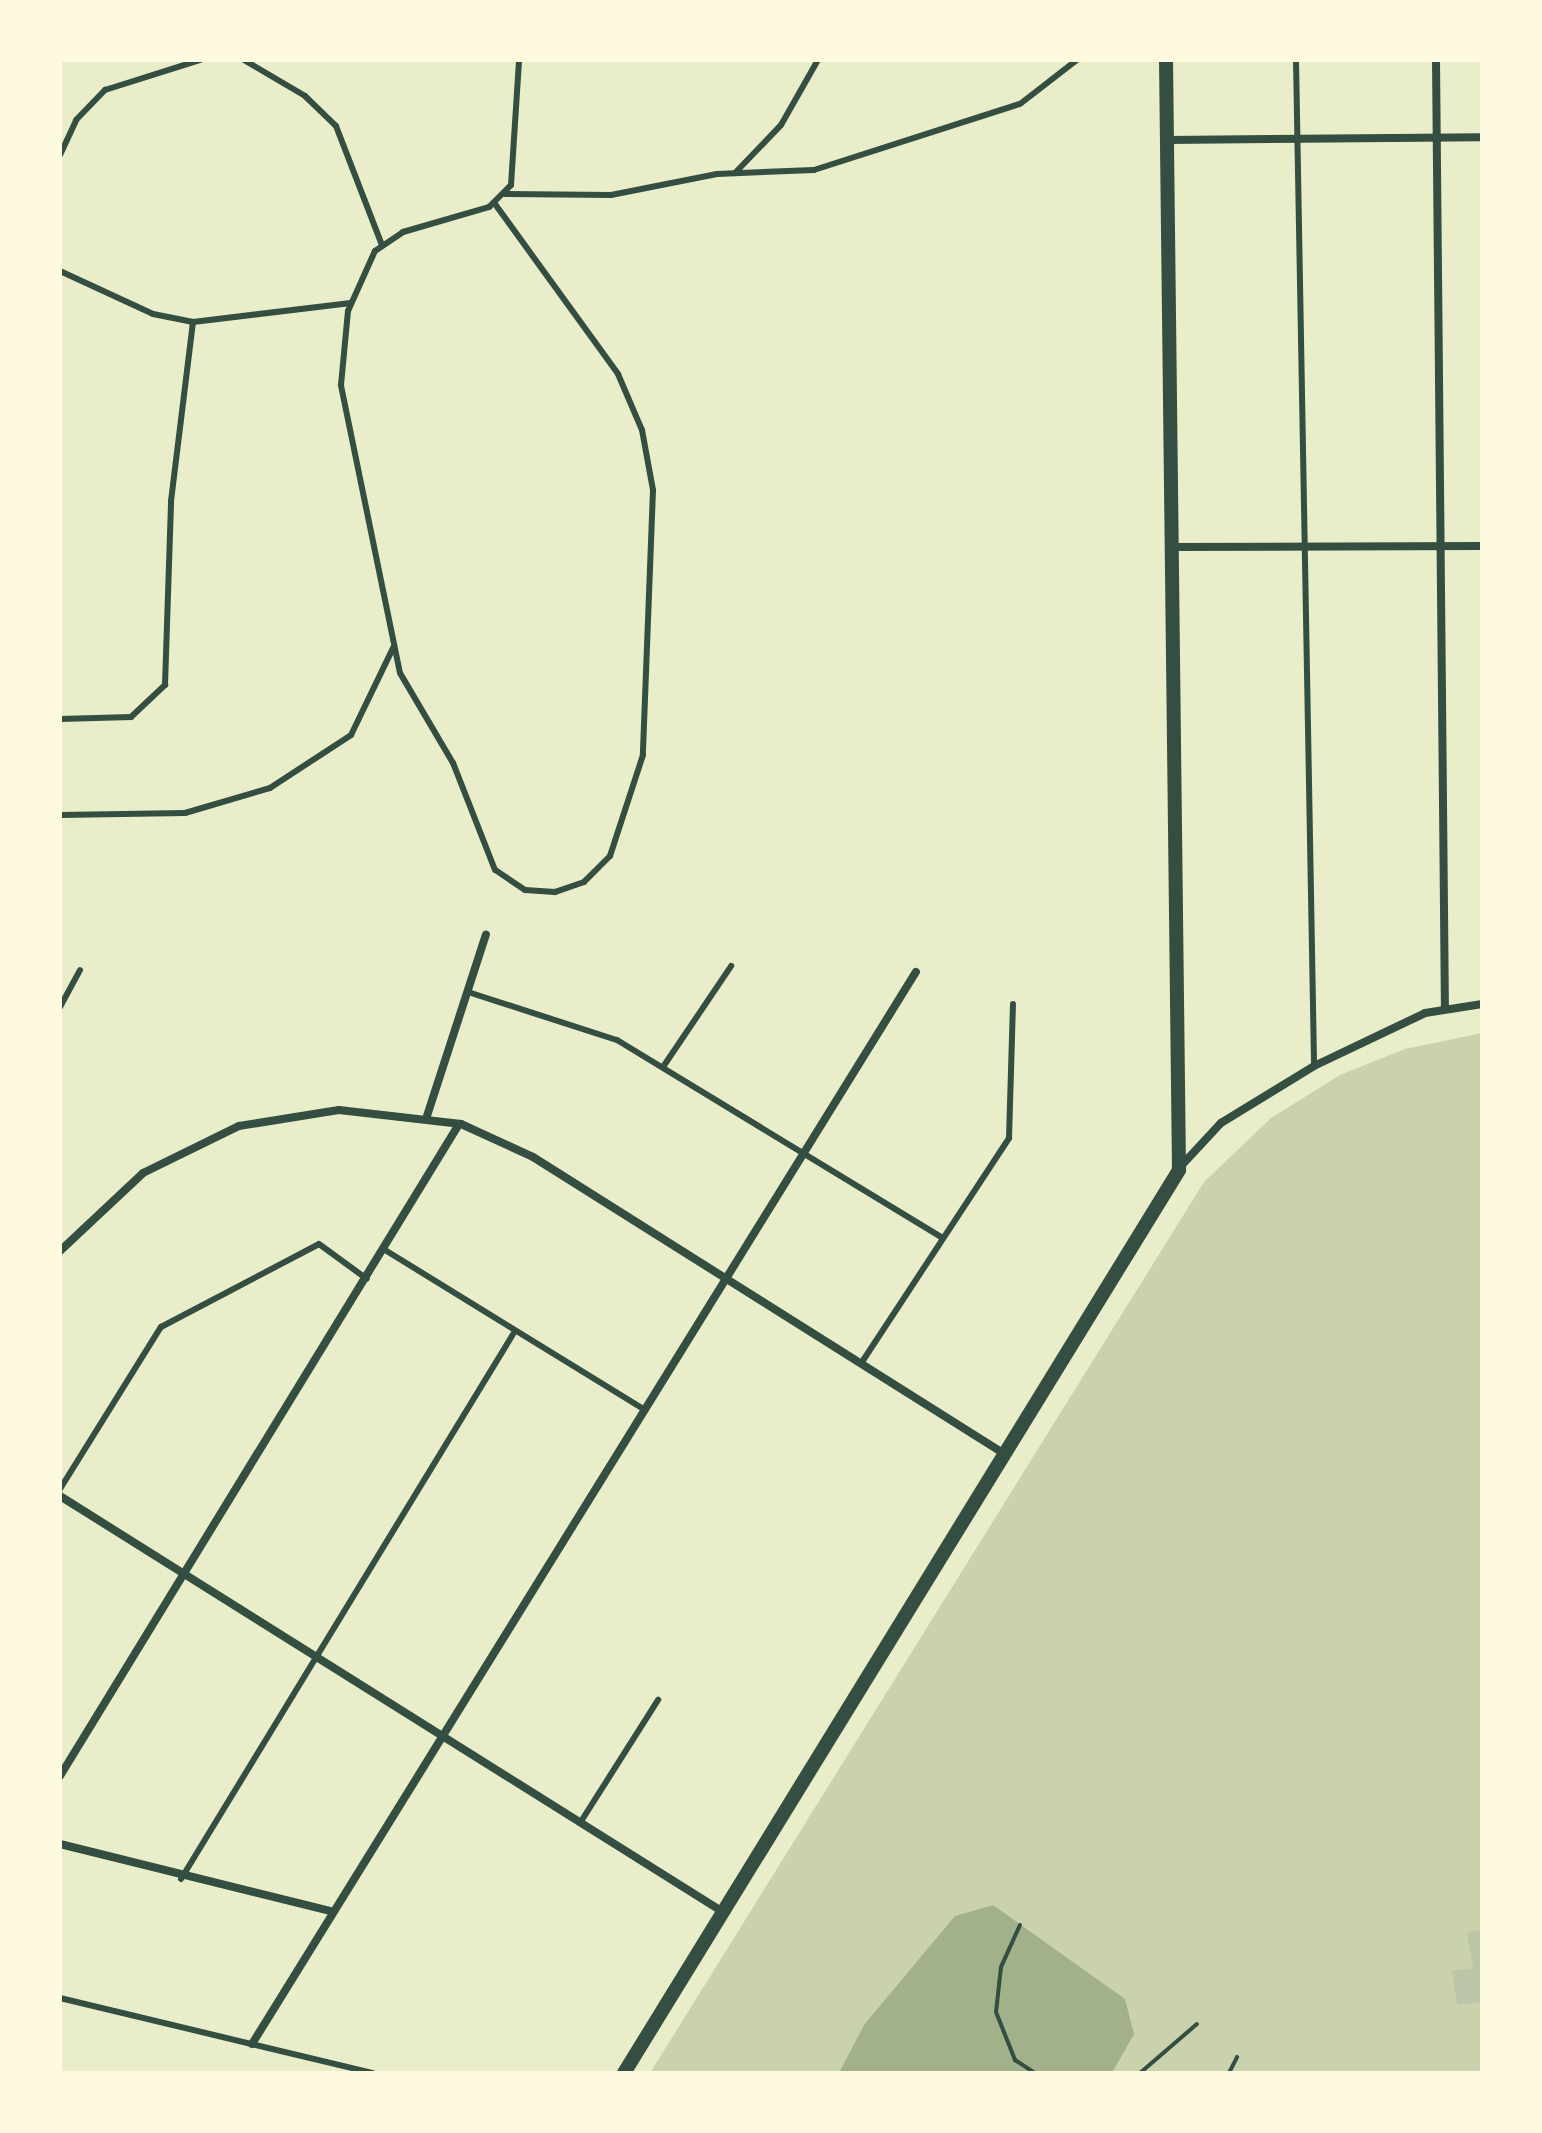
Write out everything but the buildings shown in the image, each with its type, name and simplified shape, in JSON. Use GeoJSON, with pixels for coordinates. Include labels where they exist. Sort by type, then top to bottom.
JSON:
{"type":"FeatureCollection","features":[{"type":"Feature","properties":{"kind":"street"},"geometry":{"type":"LineString","coordinates":[[1166,60],[1179,1170]]}},
{"type":"Feature","properties":{"kind":"street"},"geometry":{"type":"LineString","coordinates":[[1436,60],[1445,1008]]}},
{"type":"Feature","properties":{"kind":"street"},"geometry":{"type":"LineString","coordinates":[[1167,140],[1482,137]]}},
{"type":"Feature","properties":{"kind":"street"},"geometry":{"type":"LineString","coordinates":[[1172,547],[1482,546]]}},
{"type":"Feature","properties":{"kind":"street"},"geometry":{"type":"LineString","coordinates":[[426,1119],[486,934]]}},
{"type":"Feature","properties":{"kind":"street"},"geometry":{"type":"LineString","coordinates":[[252,2044],[330,1911],[443,1735],[724,1277],[916,972]]}},
{"type":"Feature","properties":{"kind":"street"},"geometry":{"type":"LineString","coordinates":[[624,2073],[1179,1170],[1221,1123],[1314,1066],[1445,1008],[1482,1004]]}},
{"type":"Feature","properties":{"kind":"street"},"geometry":{"type":"LineString","coordinates":[[60,1251],[129,1182],[216,1134],[296,1113],[426,1119],[459,1124],[533,1157],[1006,1455]]}},
{"type":"Feature","properties":{"kind":"street"},"geometry":{"type":"LineString","coordinates":[[60,1776],[385,1250],[459,1124]]}},
{"type":"Feature","properties":{"kind":"street"},"geometry":{"type":"LineString","coordinates":[[60,1496],[724,1912]]}},
{"type":"Feature","properties":{"kind":"street"},"geometry":{"type":"LineString","coordinates":[[60,1844],[181,1879],[330,1911]]}},
{"type":"Feature","properties":{"kind":"lane"},"geometry":{"type":"LineString","coordinates":[[60,155],[76,120],[105,90],[200,60]]}},
{"type":"Feature","properties":{"kind":"lane"},"geometry":{"type":"LineString","coordinates":[[244,60],[305,96],[336,126],[382,245]]}},
{"type":"Feature","properties":{"kind":"lane"},"geometry":{"type":"LineString","coordinates":[[495,204],[618,374],[652,475],[643,755],[616,846],[596,872],[544,893],[501,877],[393,648],[342,398],[351,303],[382,245],[495,204],[505,194],[519,60]]}},
{"type":"Feature","properties":{"kind":"lane"},"geometry":{"type":"LineString","coordinates":[[505,194],[611,195],[735,173],[814,170],[964,124],[1031,98],[1077,60]]}},
{"type":"Feature","properties":{"kind":"lane"},"geometry":{"type":"LineString","coordinates":[[1296,60],[1301,545],[1314,1066]]}},
{"type":"Feature","properties":{"kind":"lane"},"geometry":{"type":"LineString","coordinates":[[735,173],[770,140],[818,62]]}},
{"type":"Feature","properties":{"kind":"lane"},"geometry":{"type":"LineString","coordinates":[[60,271],[153,314],[193,322],[351,303]]}},
{"type":"Feature","properties":{"kind":"lane"},"geometry":{"type":"LineString","coordinates":[[60,719],[131,717],[165,685],[171,501],[193,322]]}},
{"type":"Feature","properties":{"kind":"lane"},"geometry":{"type":"LineString","coordinates":[[60,815],[185,813],[270,788],[351,735],[393,648]]}},
{"type":"Feature","properties":{"kind":"lane"},"geometry":{"type":"LineString","coordinates":[[663,1067],[731,966]]}},
{"type":"Feature","properties":{"kind":"lane"},"geometry":{"type":"LineString","coordinates":[[60,1007],[80,970]]}},
{"type":"Feature","properties":{"kind":"lane"},"geometry":{"type":"LineString","coordinates":[[468,992],[617,1040],[806,1149],[943,1238]]}},
{"type":"Feature","properties":{"kind":"lane"},"geometry":{"type":"LineString","coordinates":[[862,1362],[1009,1138],[1013,1004]]}},
{"type":"Feature","properties":{"kind":"lane"},"geometry":{"type":"LineString","coordinates":[[60,1489],[161,1327],[319,1244],[367,1279]]}},
{"type":"Feature","properties":{"kind":"lane"},"geometry":{"type":"LineString","coordinates":[[385,1250],[643,1409]]}},
{"type":"Feature","properties":{"kind":"lane"},"geometry":{"type":"LineString","coordinates":[[181,1879],[315,1653],[515,1331]]}},
{"type":"Feature","properties":{"kind":"lane"},"geometry":{"type":"LineString","coordinates":[[580,1823],[658,1700]]}},
{"type":"Feature","properties":{"kind":"lane"},"geometry":{"type":"LineString","coordinates":[[60,1998],[373,2073]]}},
{"type":"Feature","properties":{"kind":"path"},"geometry":{"type":"LineString","coordinates":[[1020,1925],[1001,1967],[996,2012],[1015,2060],[1035,2073]]}},
{"type":"Feature","properties":{"kind":"path"},"geometry":{"type":"LineString","coordinates":[[1140,2073],[1197,2024]]}},
{"type":"Feature","properties":{"kind":"path"},"geometry":{"type":"LineString","coordinates":[[1229,2073],[1237,2057]]}},
{"type":"Feature","properties":{"kind":"shaded area"},"geometry":{"type":"Polygon","coordinates":[[[1482,1033],[1482,2073],[650,2073],[1204,1182],[1271,1118],[1340,1075],[1405,1049],[1482,1033]]]}},
{"type":"Feature","properties":{"kind":"shaded area"},"geometry":{"type":"Polygon","coordinates":[[[993,1905],[1125,1999],[1134,2034],[1112,2073],[839,2073],[864,2025],[955,1916],[993,1905]]]}}]}
